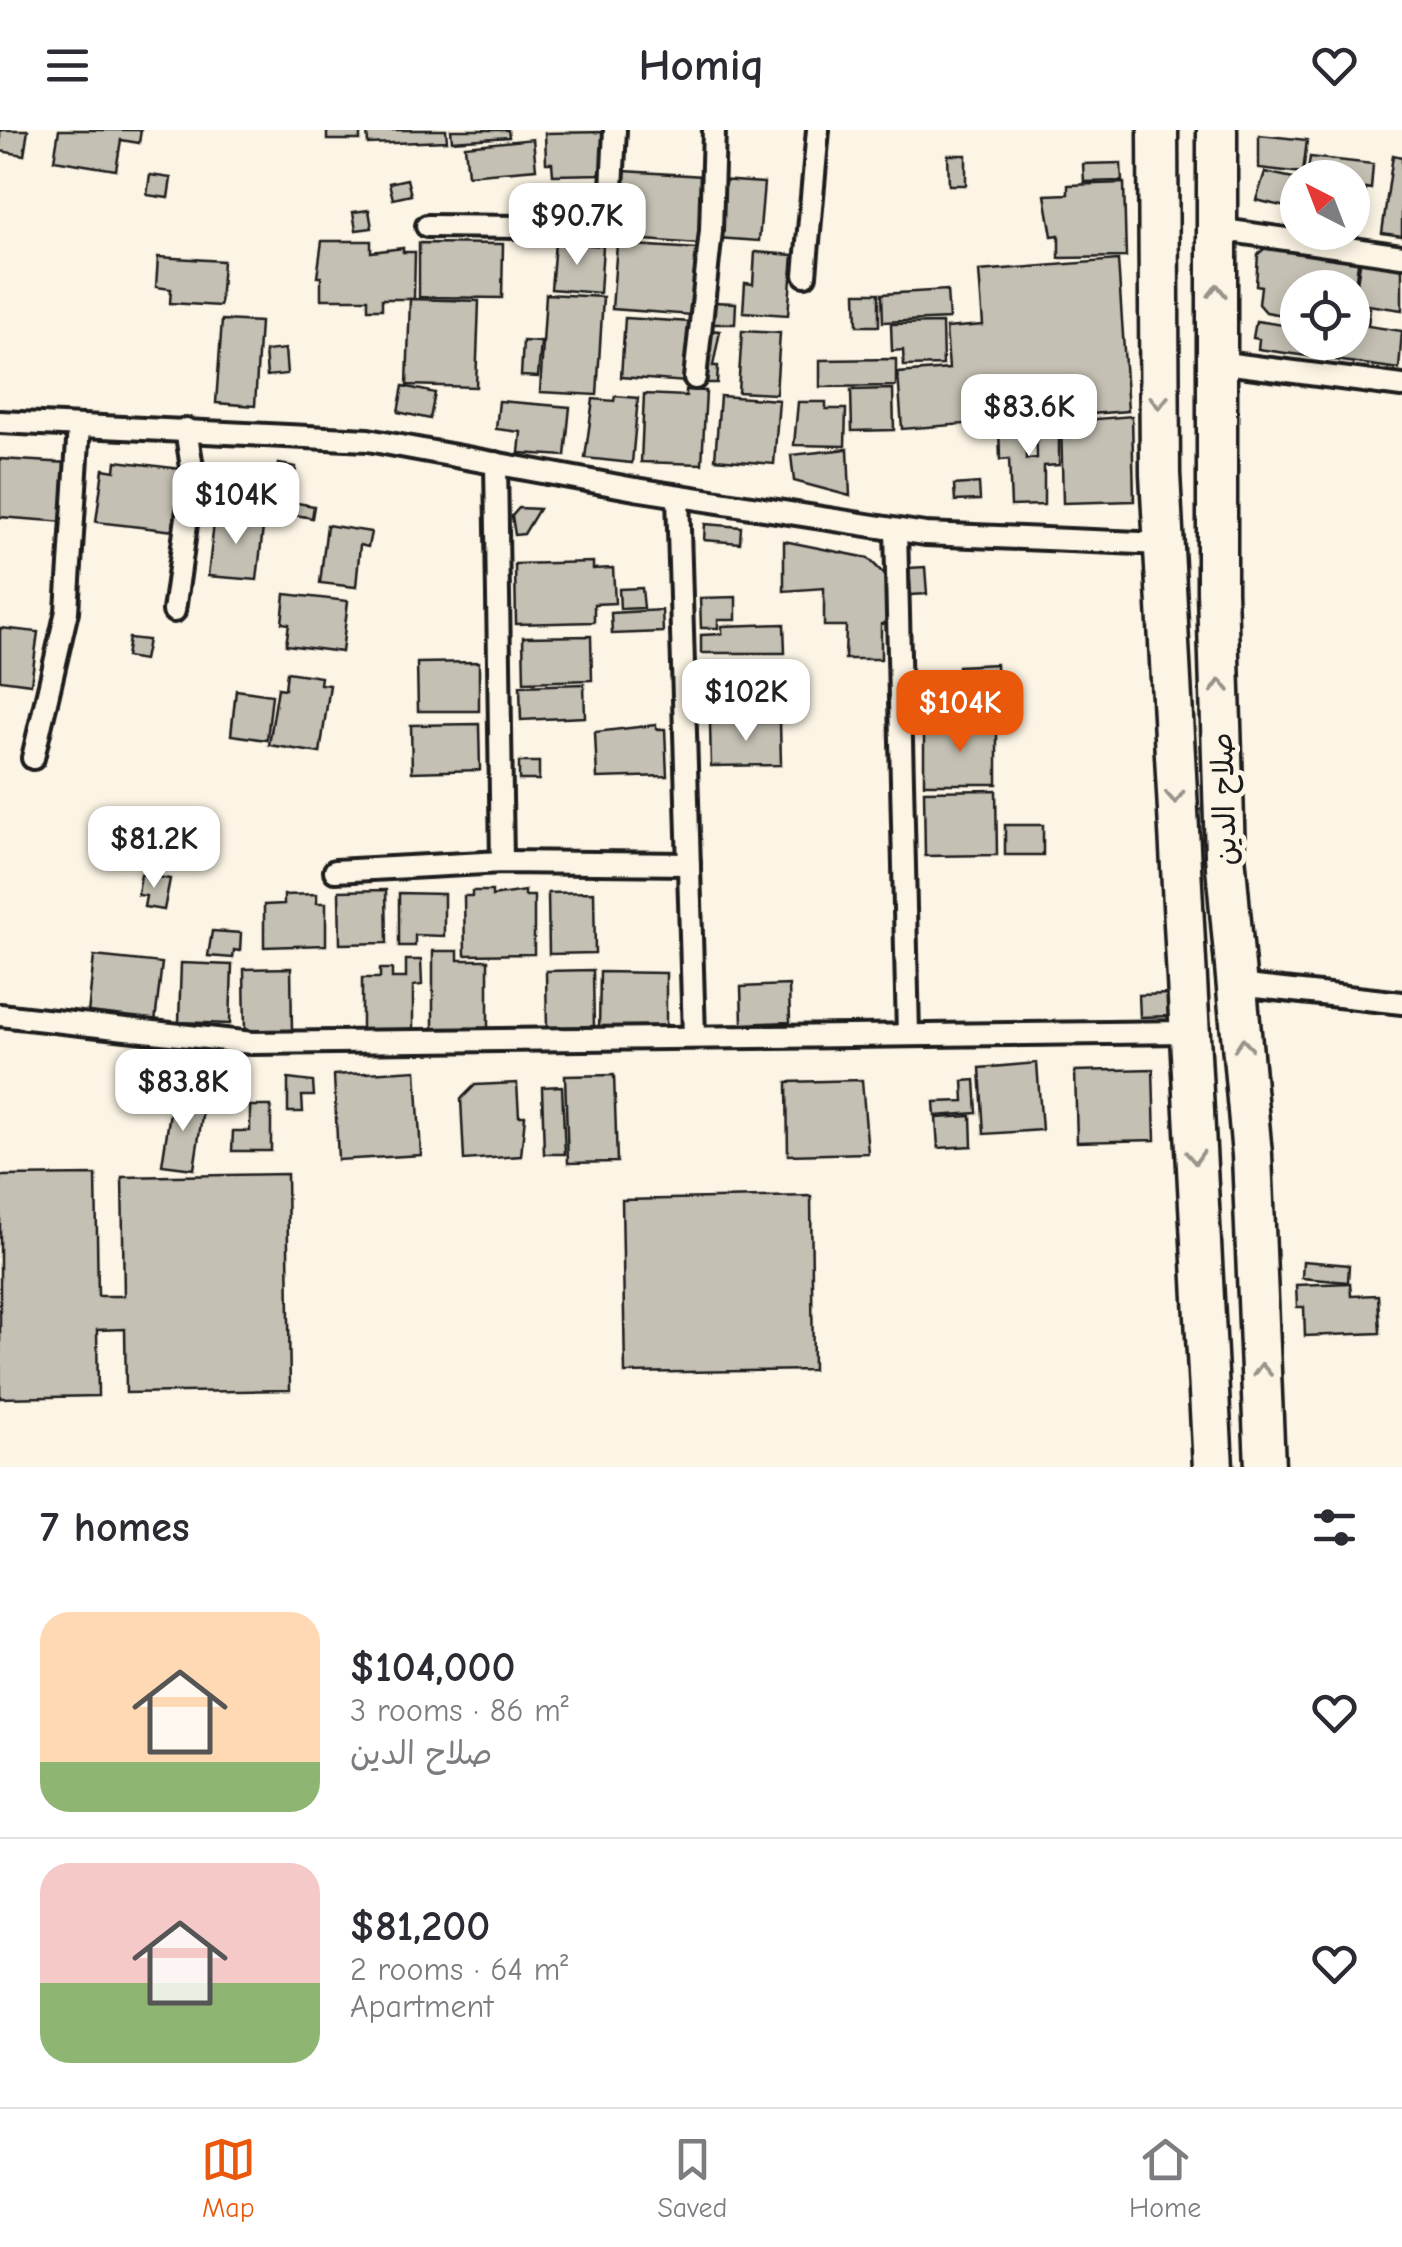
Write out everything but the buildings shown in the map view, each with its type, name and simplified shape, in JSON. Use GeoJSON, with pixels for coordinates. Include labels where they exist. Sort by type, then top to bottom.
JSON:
{"type":"FeatureCollection","features":[{"type":"Feature","properties":{"kind":"highway","name":"صلاح الدين"},"geometry":{"type":"LineString","coordinates":[[1158,130],[1163,544],[1213,1467]]}},
{"type":"Feature","properties":{"kind":"highway","name":"صلاح الدين"},"geometry":{"type":"LineString","coordinates":[[1217,130],[1216,362],[1224,855],[1252,1155],[1266,1467]]}},
{"type":"Feature","properties":{"kind":"street"},"geometry":{"type":"LineString","coordinates":[[427,226],[610,228],[614,130]]}},
{"type":"Feature","properties":{"kind":"street"},"geometry":{"type":"LineString","coordinates":[[696,378],[711,231],[714,130]]}},
{"type":"Feature","properties":{"kind":"street"},"geometry":{"type":"LineString","coordinates":[[805,275],[818,130]]}},
{"type":"Feature","properties":{"kind":"street"},"geometry":{"type":"LineString","coordinates":[[1217,230],[1402,256]]}},
{"type":"Feature","properties":{"kind":"street"},"geometry":{"type":"LineString","coordinates":[[1216,362],[1402,386]]}},
{"type":"Feature","properties":{"kind":"street"},"geometry":{"type":"LineString","coordinates":[[0,422],[368,440],[678,496],[896,530],[1163,544]]}},
{"type":"Feature","properties":{"kind":"street"},"geometry":{"type":"LineString","coordinates":[[34,758],[67,611],[78,426]]}},
{"type":"Feature","properties":{"kind":"street"},"geometry":{"type":"LineString","coordinates":[[174,611],[192,474],[186,429]]}},
{"type":"Feature","properties":{"kind":"street"},"geometry":{"type":"LineString","coordinates":[[496,463],[502,862]]}},
{"type":"Feature","properties":{"kind":"street"},"geometry":{"type":"LineString","coordinates":[[678,496],[694,1036]]}},
{"type":"Feature","properties":{"kind":"street"},"geometry":{"type":"LineString","coordinates":[[896,530],[908,1034]]}},
{"type":"Feature","properties":{"kind":"street"},"geometry":{"type":"LineString","coordinates":[[336,870],[502,862],[689,864]]}},
{"type":"Feature","properties":{"kind":"street"},"geometry":{"type":"LineString","coordinates":[[1238,986],[1402,1002]]}},
{"type":"Feature","properties":{"kind":"street"},"geometry":{"type":"LineString","coordinates":[[0,1016],[252,1042],[1188,1032]]}}]}
